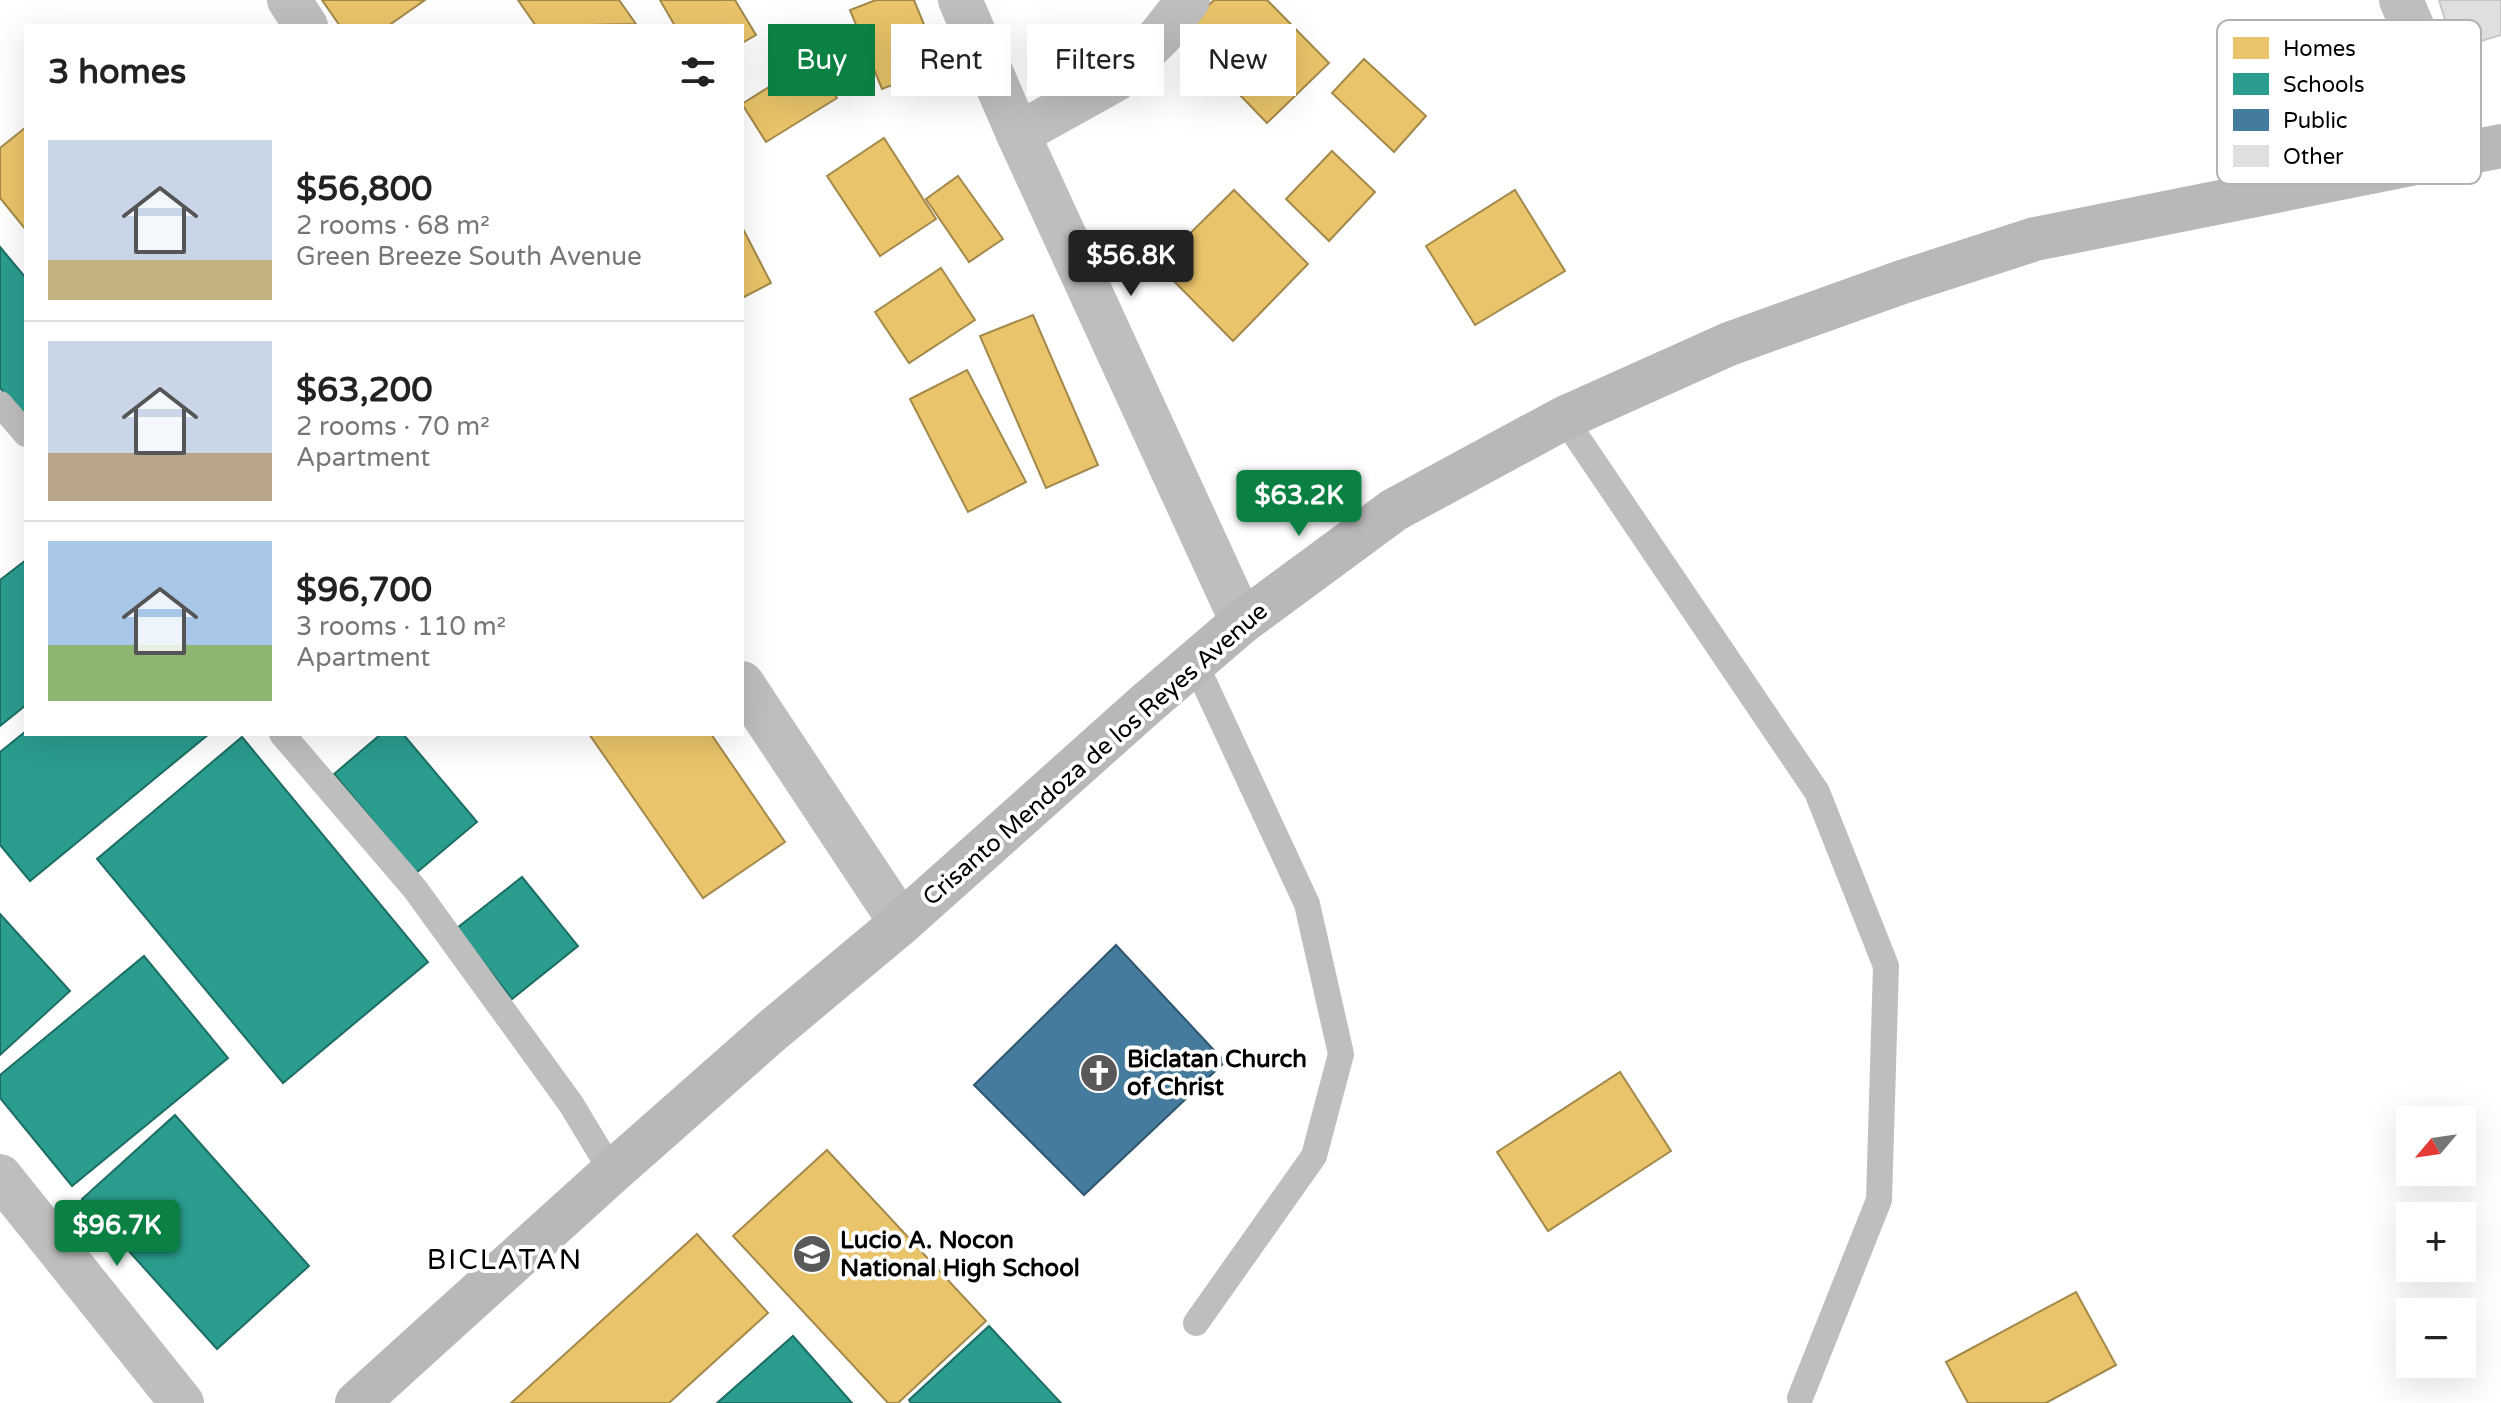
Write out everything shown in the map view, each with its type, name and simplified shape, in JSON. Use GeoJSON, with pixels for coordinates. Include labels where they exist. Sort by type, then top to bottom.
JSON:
{"type":"FeatureCollection","features":[{"type":"Feature","properties":{"kind":"main road","name":"Crisanto Mendoza de los Reyes Avenue"},"geometry":{"type":"LineString","coordinates":[[357,1403],[612,1172],[773,1030],[901,923],[1242,622],[1394,510],[1564,418],[1729,344],[1902,282],[2035,239],[2312,184]]}},
{"type":"Feature","properties":{"kind":"street"},"geometry":{"type":"LineString","coordinates":[[289,0],[305,24]]}},
{"type":"Feature","properties":{"kind":"street"},"geometry":{"type":"LineString","coordinates":[[960,0],[1018,134],[1242,622]]}},
{"type":"Feature","properties":{"kind":"street"},"geometry":{"type":"LineString","coordinates":[[1018,134],[1115,80],[1160,36],[1188,0]]}},
{"type":"Feature","properties":{"kind":"street"},"geometry":{"type":"LineString","coordinates":[[2401,0],[2412,20]]}},
{"type":"Feature","properties":{"kind":"street"},"geometry":{"type":"LineString","coordinates":[[744,686],[901,923]]}},
{"type":"Feature","properties":{"kind":"street"},"geometry":{"type":"LineString","coordinates":[[0,1176],[182,1403]]}},
{"type":"Feature","properties":{"kind":"lane"},"geometry":{"type":"LineString","coordinates":[[0,404],[24,432]]}},
{"type":"Feature","properties":{"kind":"lane"},"geometry":{"type":"LineString","coordinates":[[1564,418],[1817,792],[1886,966],[1879,1200],[1800,1398]]}},
{"type":"Feature","properties":{"kind":"lane"},"geometry":{"type":"LineString","coordinates":[[1195,663],[1307,904],[1341,1054],[1314,1156],[1196,1323]]}},
{"type":"Feature","properties":{"kind":"lane"},"geometry":{"type":"LineString","coordinates":[[284,736],[415,889],[571,1104],[612,1172]]}},
{"type":"Feature","properties":{"kind":"building: Homes"},"geometry":{"type":"Polygon","coordinates":[[[322,0],[425,0],[391,24],[339,24],[322,0]]]}},
{"type":"Feature","properties":{"kind":"building: Homes"},"geometry":{"type":"Polygon","coordinates":[[[518,0],[619,0],[636,24],[535,24],[518,0]]]}},
{"type":"Feature","properties":{"kind":"building: Homes"},"geometry":{"type":"Polygon","coordinates":[[[660,0],[735,0],[756,35],[744,42],[744,24],[674,24],[660,0]]]}},
{"type":"Feature","properties":{"kind":"building: Homes"},"geometry":{"type":"Polygon","coordinates":[[[876,0],[914,0],[924,24],[891,24],[891,85],[882,89],[875,72],[875,24],[856,24],[850,10],[876,0]]]}},
{"type":"Feature","properties":{"kind":"building: Homes"},"geometry":{"type":"Polygon","coordinates":[[[1214,0],[1267,0],[1291,24],[1189,24],[1214,0]]]}},
{"type":"Feature","properties":{"kind":"building: Homes"},"geometry":{"type":"Polygon","coordinates":[[[1296,29],[1329,63],[1296,95],[1296,29]]]}},
{"type":"Feature","properties":{"kind":"building: Homes"},"geometry":{"type":"Polygon","coordinates":[[[1364,59],[1426,116],[1394,152],[1332,93],[1364,59]]]}},
{"type":"Feature","properties":{"kind":"building: Homes"},"geometry":{"type":"Polygon","coordinates":[[[768,88],[768,96],[837,98],[766,142],[744,103],[768,88]]]}},
{"type":"Feature","properties":{"kind":"building: Homes"},"geometry":{"type":"Polygon","coordinates":[[[1241,96],[1295,96],[1267,123],[1241,96]]]}},
{"type":"Feature","properties":{"kind":"building: Homes"},"geometry":{"type":"Polygon","coordinates":[[[24,129],[24,228],[0,198],[0,148],[24,129]]]}},
{"type":"Feature","properties":{"kind":"building: Homes"},"geometry":{"type":"Polygon","coordinates":[[[884,138],[936,219],[880,256],[827,176],[884,138]]]}},
{"type":"Feature","properties":{"kind":"building: Homes"},"geometry":{"type":"Polygon","coordinates":[[[1332,151],[1375,192],[1329,241],[1286,199],[1332,151]]]}},
{"type":"Feature","properties":{"kind":"building: Homes"},"geometry":{"type":"Polygon","coordinates":[[[958,176],[1003,239],[969,262],[926,199],[958,176]]]}},
{"type":"Feature","properties":{"kind":"building: Homes"},"geometry":{"type":"Polygon","coordinates":[[[1234,190],[1308,264],[1233,341],[1158,265],[1234,190]]]}},
{"type":"Feature","properties":{"kind":"building: Homes"},"geometry":{"type":"Polygon","coordinates":[[[1515,190],[1565,271],[1475,325],[1426,246],[1515,190]]]}},
{"type":"Feature","properties":{"kind":"building: Homes"},"geometry":{"type":"Polygon","coordinates":[[[744,231],[771,283],[744,297],[744,231]]]}},
{"type":"Feature","properties":{"kind":"building: Homes"},"geometry":{"type":"Polygon","coordinates":[[[941,268],[975,320],[909,363],[875,312],[941,268]]]}},
{"type":"Feature","properties":{"kind":"building: Homes"},"geometry":{"type":"Polygon","coordinates":[[[1033,315],[1098,465],[1046,488],[980,336],[1033,315]]]}},
{"type":"Feature","properties":{"kind":"building: Homes"},"geometry":{"type":"Polygon","coordinates":[[[967,370],[1026,482],[968,512],[910,399],[967,370]]]}},
{"type":"Feature","properties":{"kind":"building: Homes"},"geometry":{"type":"Polygon","coordinates":[[[590,736],[712,736],[785,842],[703,898],[590,736]]]}},
{"type":"Feature","properties":{"kind":"building: Homes"},"geometry":{"type":"Polygon","coordinates":[[[1620,1072],[1671,1151],[1548,1231],[1497,1152],[1620,1072]]]}},
{"type":"Feature","properties":{"kind":"building: Homes"},"geometry":{"type":"Polygon","coordinates":[[[827,1150],[986,1321],[898,1403],[888,1403],[733,1236],[827,1150]]]}},
{"type":"Feature","properties":{"kind":"building: Homes"},"geometry":{"type":"Polygon","coordinates":[[[697,1234],[768,1313],[669,1403],[511,1403],[697,1234]]]}},
{"type":"Feature","properties":{"kind":"building: Homes"},"geometry":{"type":"Polygon","coordinates":[[[2076,1292],[2116,1365],[2046,1403],[1968,1403],[1946,1362],[2076,1292]]]}},
{"type":"Feature","properties":{"kind":"building: Schools"},"geometry":{"type":"Polygon","coordinates":[[[0,247],[24,276],[24,417],[0,388],[0,247]]]}},
{"type":"Feature","properties":{"kind":"building: Schools"},"geometry":{"type":"Polygon","coordinates":[[[24,562],[24,707],[0,726],[0,580],[24,562]]]}},
{"type":"Feature","properties":{"kind":"building: Schools"},"geometry":{"type":"Polygon","coordinates":[[[24,733],[24,736],[207,736],[30,881],[0,845],[0,752],[24,733]]]}},
{"type":"Feature","properties":{"kind":"building: Schools"},"geometry":{"type":"Polygon","coordinates":[[[379,736],[405,736],[477,822],[416,873],[334,774],[379,736]]]}},
{"type":"Feature","properties":{"kind":"building: Schools"},"geometry":{"type":"Polygon","coordinates":[[[242,737],[428,962],[283,1083],[97,859],[242,737]]]}},
{"type":"Feature","properties":{"kind":"building: Schools"},"geometry":{"type":"Polygon","coordinates":[[[522,877],[578,946],[512,999],[457,928],[522,877]]]}},
{"type":"Feature","properties":{"kind":"building: Schools"},"geometry":{"type":"Polygon","coordinates":[[[0,914],[70,991],[0,1055],[0,914]]]}},
{"type":"Feature","properties":{"kind":"building: Schools"},"geometry":{"type":"Polygon","coordinates":[[[144,956],[228,1058],[72,1186],[0,1098],[0,1075],[144,956]]]}},
{"type":"Feature","properties":{"kind":"building: Schools"},"geometry":{"type":"Polygon","coordinates":[[[175,1115],[309,1266],[217,1349],[82,1199],[175,1115]]]}},
{"type":"Feature","properties":{"kind":"building: Schools"},"geometry":{"type":"Polygon","coordinates":[[[989,1326],[1061,1403],[911,1403],[909,1400],[989,1326]]]}},
{"type":"Feature","properties":{"kind":"building: Schools"},"geometry":{"type":"Polygon","coordinates":[[[793,1336],[852,1403],[717,1403],[793,1336]]]}},
{"type":"Feature","properties":{"kind":"building: Public","name":"Biclatan Church of Christ"},"geometry":{"type":"Polygon","coordinates":[[[1116,945],[1225,1062],[1084,1195],[974,1085],[1116,945]]]}},
{"type":"Feature","properties":{"kind":"building: Other"},"geometry":{"type":"Polygon","coordinates":[[[2439,0],[2501,0],[2501,35],[2481,41],[2481,20],[2445,20],[2439,0]]]}},
{"type":"Feature","properties":{"kind":"place","name":"Biclatan Church of Christ"},"geometry":{"type":"Point","coordinates":[1099,1073]}},
{"type":"Feature","properties":{"kind":"place","name":"Lucio A. Nocon National High School"},"geometry":{"type":"Point","coordinates":[812,1254]}},
{"type":"Feature","properties":{"kind":"district","name":"BICLATAN"},"geometry":{"type":"Point","coordinates":[505,1259]}}]}
